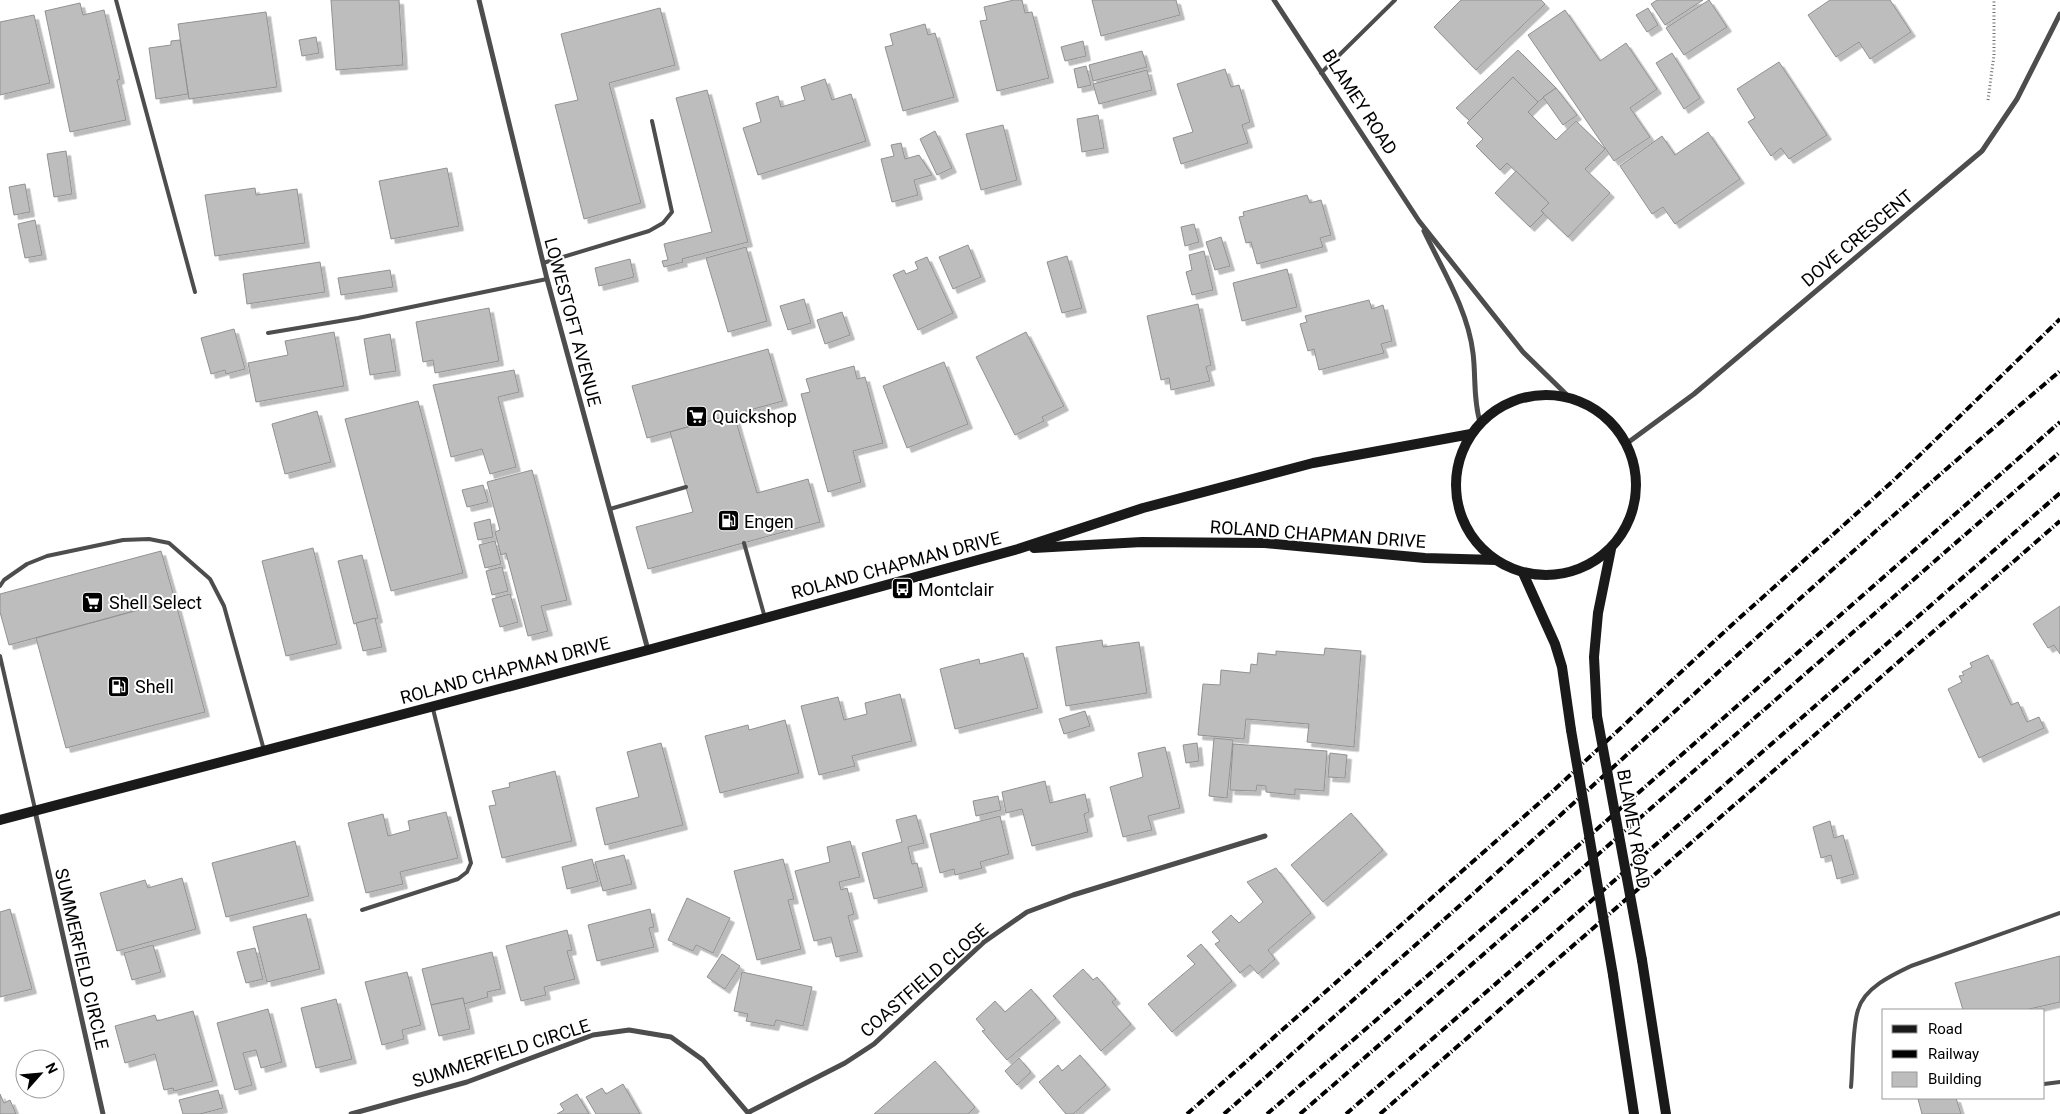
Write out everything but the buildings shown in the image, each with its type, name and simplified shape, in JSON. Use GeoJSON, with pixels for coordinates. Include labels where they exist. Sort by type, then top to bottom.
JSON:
{"type":"FeatureCollection","features":[{"type":"Feature","properties":{"kind":"street","name":"LOWESTOFT AVENUE"},"geometry":{"type":"LineString","coordinates":[[480,0],[547,279],[648,650]]}},
{"type":"Feature","properties":{"kind":"street","name":"BLAMEY ROAD"},"geometry":{"type":"LineString","coordinates":[[1274,0],[1419,221],[1523,352],[1570,398]]}},
{"type":"Feature","properties":{"kind":"street","name":"DOVE CRESCENT"},"geometry":{"type":"LineString","coordinates":[[1626,444],[1694,394],[1982,151],[2017,99],[2060,14]]}},
{"type":"Feature","properties":{"kind":"street","name":"BLAMEY ROAD"},"geometry":{"type":"LineString","coordinates":[[1419,221],[1458,303],[1468,329],[1473,353],[1474,403],[1480,422]]}},
{"type":"Feature","properties":{"kind":"street"},"geometry":{"type":"LineString","coordinates":[[1548,395],[1570,398],[1590,406],[1608,420],[1626,444],[1635,472],[1635,502],[1626,527],[1611,548],[1586,567],[1555,575],[1523,573],[1496,560],[1478,543],[1464,522],[1457,498],[1457,472],[1464,448],[1471,434],[1480,422],[1505,404],[1526,397],[1548,395]]}},
{"type":"Feature","properties":{"kind":"street","name":"ROLAND CHAPMAN DRIVE"},"geometry":{"type":"LineString","coordinates":[[0,820],[648,650],[1018,549],[1143,508],[1313,463],[1471,434]]}},
{"type":"Feature","properties":{"kind":"street","name":"ROLAND CHAPMAN DRIVE"},"geometry":{"type":"LineString","coordinates":[[1018,549],[1142,542],[1265,543],[1424,558],[1496,560]]}},
{"type":"Feature","properties":{"kind":"street","name":"BLAMEY ROAD"},"geometry":{"type":"LineString","coordinates":[[1611,548],[1598,613],[1594,657],[1597,716],[1642,960],[1666,1114]]}},
{"type":"Feature","properties":{"kind":"street"},"geometry":{"type":"LineString","coordinates":[[1523,573],[1555,644],[1562,667],[1634,1114]]}},
{"type":"Feature","properties":{"kind":"street","name":"SUMMERFIELD CIRCLE"},"geometry":{"type":"LineString","coordinates":[[35,810],[103,1114]]}},
{"type":"Feature","properties":{"kind":"street","name":"COASTFIELD CLOSE"},"geometry":{"type":"LineString","coordinates":[[749,1113],[845,1063],[874,1044],[984,942],[1027,912],[1073,894],[1265,836]]}},
{"type":"Feature","properties":{"kind":"street","name":"SUMMERFIELD CIRCLE"},"geometry":{"type":"LineString","coordinates":[[351,1114],[467,1082],[593,1035],[629,1030],[670,1037],[703,1060],[749,1113]]}},
{"type":"Feature","properties":{"kind":"lane"},"geometry":{"type":"LineString","coordinates":[[116,0],[195,292]]}},
{"type":"Feature","properties":{"kind":"lane"},"geometry":{"type":"LineString","coordinates":[[1322,73],[1394,0]]}},
{"type":"Feature","properties":{"kind":"lane"},"geometry":{"type":"LineString","coordinates":[[543,263],[633,237],[657,227],[668,218],[672,212],[652,122]]}},
{"type":"Feature","properties":{"kind":"lane"},"geometry":{"type":"LineString","coordinates":[[268,332],[358,318],[547,279]]}},
{"type":"Feature","properties":{"kind":"lane"},"geometry":{"type":"LineString","coordinates":[[610,509],[686,487]]}},
{"type":"Feature","properties":{"kind":"lane"},"geometry":{"type":"LineString","coordinates":[[0,586],[4,580],[27,564],[48,556],[123,540],[149,539],[169,542],[210,579],[224,606],[264,750]]}},
{"type":"Feature","properties":{"kind":"lane"},"geometry":{"type":"LineString","coordinates":[[744,543],[765,618]]}},
{"type":"Feature","properties":{"kind":"lane"},"geometry":{"type":"LineString","coordinates":[[0,656],[35,810]]}},
{"type":"Feature","properties":{"kind":"lane"},"geometry":{"type":"LineString","coordinates":[[362,910],[458,879],[467,872],[471,862],[432,706]]}},
{"type":"Feature","properties":{"kind":"lane"},"geometry":{"type":"LineString","coordinates":[[1851,1087],[1858,1008],[1872,989],[1890,976],[1911,966],[2060,913]]}},
{"type":"Feature","properties":{"kind":"lane"},"geometry":{"type":"LineString","coordinates":[[2045,1084],[2060,1082]]}},
{"type":"Feature","properties":{"kind":"path"},"geometry":{"type":"LineString","coordinates":[[1988,103],[1994,55],[1994,0]]}},
{"type":"Feature","properties":{"kind":"railway"},"geometry":{"type":"LineString","coordinates":[[1187,1114],[1554,790],[1735,622],[1893,481],[2060,319]]}},
{"type":"Feature","properties":{"kind":"railway"},"geometry":{"type":"LineString","coordinates":[[1224,1114],[1499,871],[1882,526],[2060,371]]}},
{"type":"Feature","properties":{"kind":"railway"},"geometry":{"type":"LineString","coordinates":[[1267,1114],[1555,866],[2060,422]]}},
{"type":"Feature","properties":{"kind":"railway"},"geometry":{"type":"LineString","coordinates":[[1300,1114],[2060,452]]}},
{"type":"Feature","properties":{"kind":"railway"},"geometry":{"type":"LineString","coordinates":[[1346,1114],[2060,493]]}},
{"type":"Feature","properties":{"kind":"railway"},"geometry":{"type":"LineString","coordinates":[[1380,1114],[2060,521]]}},
{"type":"Feature","properties":{"kind":"place","name":"Quickshop"},"geometry":{"type":"Point","coordinates":[696,416]}},
{"type":"Feature","properties":{"kind":"place","name":"Engen"},"geometry":{"type":"Point","coordinates":[728,521]}},
{"type":"Feature","properties":{"kind":"place","name":"Montclair"},"geometry":{"type":"Point","coordinates":[902,589]}},
{"type":"Feature","properties":{"kind":"place","name":"Shell Select"},"geometry":{"type":"Point","coordinates":[93,602]}},
{"type":"Feature","properties":{"kind":"place","name":"Shell"},"geometry":{"type":"Point","coordinates":[119,686]}}]}
